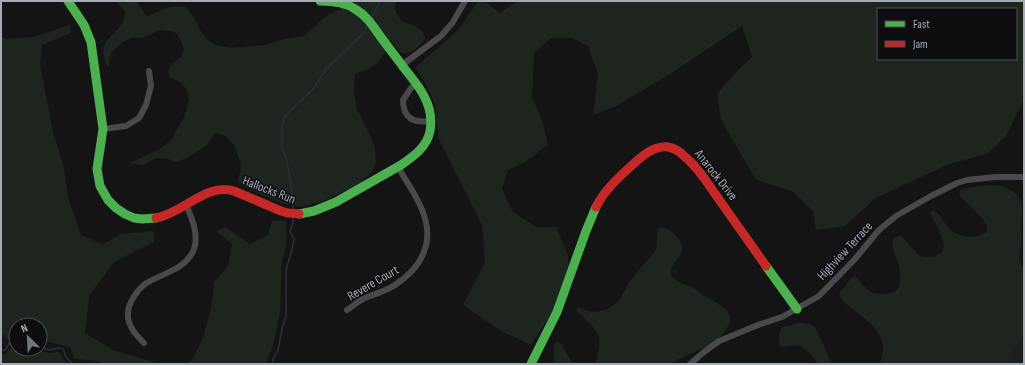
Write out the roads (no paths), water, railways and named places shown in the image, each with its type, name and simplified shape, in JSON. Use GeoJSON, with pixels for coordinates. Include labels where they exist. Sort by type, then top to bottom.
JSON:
{"type":"FeatureCollection","features":[{"type":"Feature","properties":{"kind":"street","name":"Hallocks Run"},"geometry":{"type":"LineString","coordinates":[[68,1],[89,34],[91,42],[104,129],[97,169],[101,189],[106,198],[114,207],[129,216],[144,219],[162,217],[198,197],[225,188],[288,213],[302,214],[332,204],[398,167],[417,154],[423,147],[429,135],[429,106],[417,84],[368,20],[356,9],[346,4],[332,1],[320,1]]}},
{"type":"Feature","properties":{"kind":"street"},"geometry":{"type":"LineString","coordinates":[[402,65],[441,36],[453,22],[465,1]]}},
{"type":"Feature","properties":{"kind":"street"},"geometry":{"type":"LineString","coordinates":[[104,129],[126,126],[139,118],[146,106],[151,86],[149,71]]}},
{"type":"Feature","properties":{"kind":"street"},"geometry":{"type":"LineString","coordinates":[[417,84],[411,88],[403,100],[405,111],[411,120],[422,122],[430,121]]}},
{"type":"Feature","properties":{"kind":"street","name":"Anarock Drive"},"geometry":{"type":"LineString","coordinates":[[531,364],[560,306],[587,225],[599,201],[613,182],[636,161],[650,150],[666,145],[680,151],[691,160],[797,309]]}},
{"type":"Feature","properties":{"kind":"street","name":"Revere Court"},"geometry":{"type":"LineString","coordinates":[[347,310],[359,301],[388,289],[406,278],[421,260],[427,240],[423,213],[398,167]]}},
{"type":"Feature","properties":{"kind":"street","name":"Highview Terrace"},"geometry":{"type":"LineString","coordinates":[[690,364],[719,341],[782,317],[819,296],[856,259],[879,230],[896,216],[931,196],[957,183],[967,180],[996,177],[1024,177]]}},
{"type":"Feature","properties":{"kind":"street"},"geometry":{"type":"LineString","coordinates":[[144,343],[135,334],[129,322],[127,316],[130,302],[146,284],[185,263],[192,253],[195,244],[194,225],[186,205]]}},
{"type":"Feature","properties":{"kind":"waterway"},"geometry":{"type":"LineString","coordinates":[[372,17],[380,1]]}},
{"type":"Feature","properties":{"kind":"waterway"},"geometry":{"type":"LineString","coordinates":[[293,209],[292,191],[287,161],[282,148],[284,117],[313,89],[327,68],[364,33],[367,26]]}},
{"type":"Feature","properties":{"kind":"waterway"},"geometry":{"type":"LineString","coordinates":[[273,364],[273,359],[278,350],[286,316],[286,270],[294,239],[290,232],[293,219]]}},
{"type":"Feature","properties":{"kind":"waterway"},"geometry":{"type":"LineString","coordinates":[[1,351],[5,350],[8,345]]}},
{"type":"Feature","properties":{"kind":"waterway"},"geometry":{"type":"LineString","coordinates":[[48,350],[63,349],[66,357],[73,364]]}}]}
